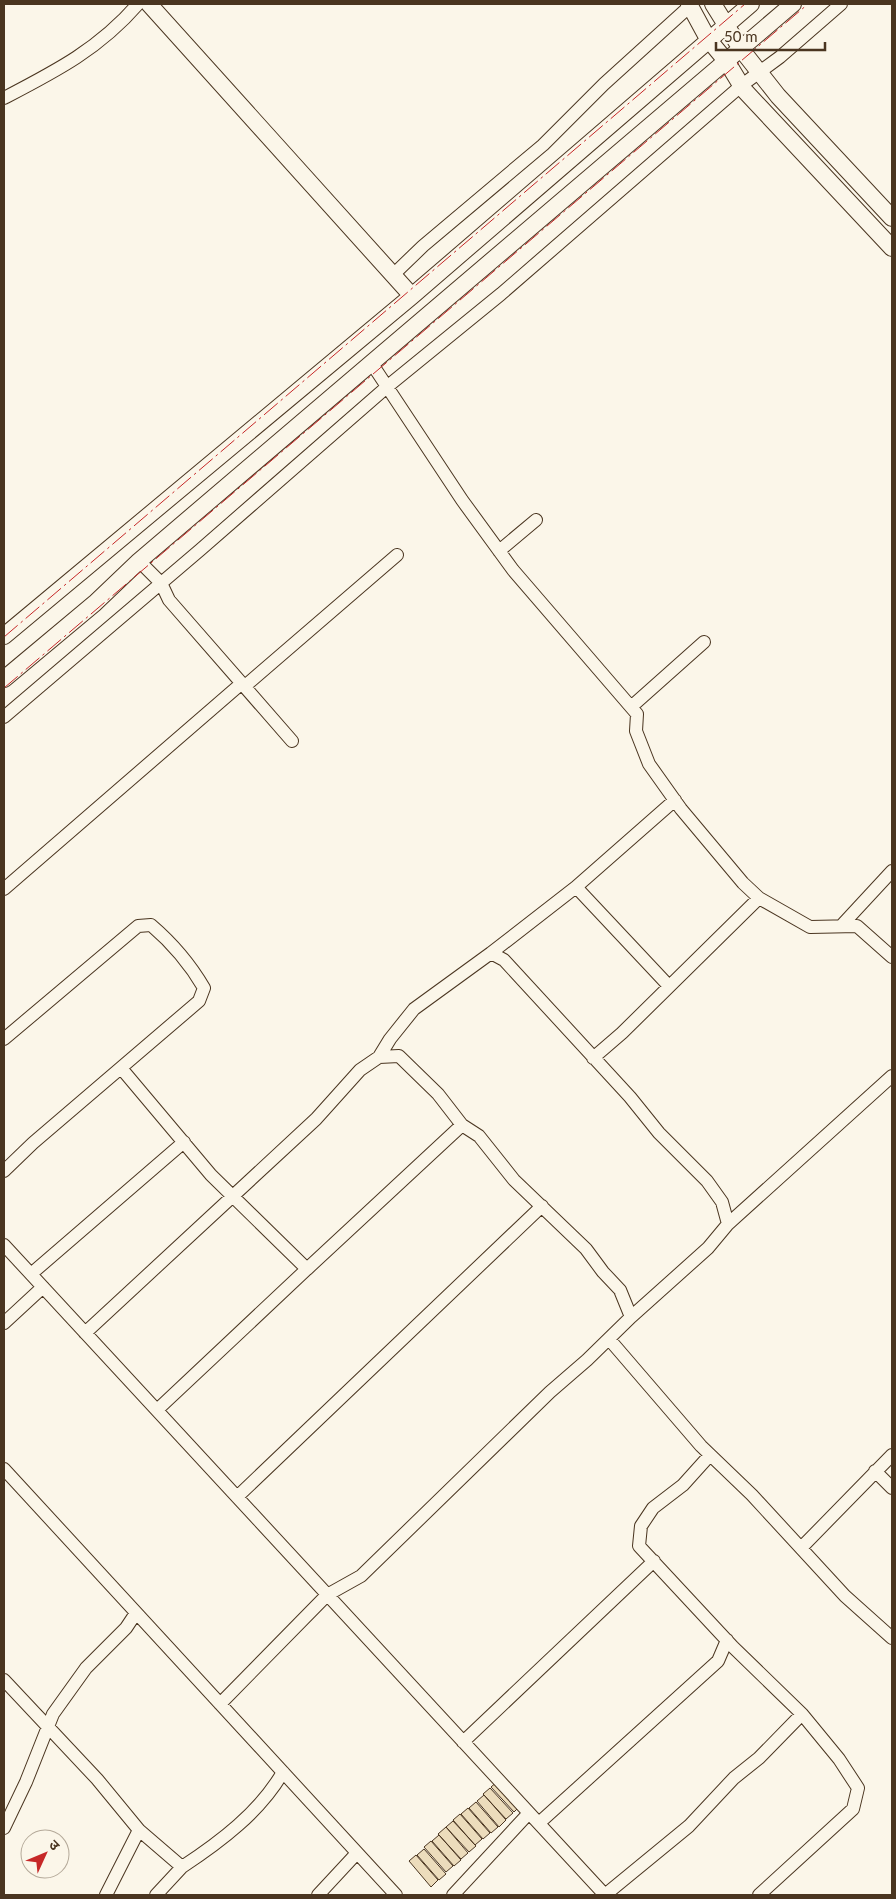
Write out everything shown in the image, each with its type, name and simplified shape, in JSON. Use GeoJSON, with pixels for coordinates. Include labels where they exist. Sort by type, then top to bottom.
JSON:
{"type":"FeatureCollection","features":[{"type":"Feature","properties":{"kind":"street"},"geometry":{"type":"LineString","coordinates":[[4,98],[82,56],[119,27],[138,4]]}},
{"type":"Feature","properties":{"kind":"street"},"geometry":{"type":"LineString","coordinates":[[149,4],[412,296]]}},
{"type":"Feature","properties":{"kind":"street"},"geometry":{"type":"LineString","coordinates":[[393,275],[423,246],[543,145],[604,84],[690,4],[708,39],[727,62],[742,86],[892,248]]}},
{"type":"Feature","properties":{"kind":"street"},"geometry":{"type":"LineString","coordinates":[[713,4],[741,49],[778,96],[892,218]]}},
{"type":"Feature","properties":{"kind":"street"},"geometry":{"type":"LineString","coordinates":[[4,636],[412,296],[708,39],[751,4]]}},
{"type":"Feature","properties":{"kind":"street"},"geometry":{"type":"LineString","coordinates":[[4,679],[794,4]]}},
{"type":"Feature","properties":{"kind":"street"},"geometry":{"type":"LineString","coordinates":[[4,717],[388,386],[501,294],[742,86],[780,57],[841,4]]}},
{"type":"Feature","properties":{"kind":"street"},"geometry":{"type":"LineString","coordinates":[[355,344],[388,386],[419,438],[499,551],[543,606],[637,714],[636,731],[649,764],[723,860],[759,898],[810,926],[857,926],[892,957]]}},
{"type":"Feature","properties":{"kind":"street"},"geometry":{"type":"LineString","coordinates":[[499,551],[536,520]]}},
{"type":"Feature","properties":{"kind":"street"},"geometry":{"type":"LineString","coordinates":[[4,889],[397,555]]}},
{"type":"Feature","properties":{"kind":"street"},"geometry":{"type":"LineString","coordinates":[[140,561],[161,582],[169,600],[292,740]]}},
{"type":"Feature","properties":{"kind":"street"},"geometry":{"type":"LineString","coordinates":[[630,707],[704,642]]}},
{"type":"Feature","properties":{"kind":"street"},"geometry":{"type":"LineString","coordinates":[[85,1333],[232,1194],[316,1119],[360,1070],[379,1057],[390,1039],[414,1009],[491,953],[576,887],[675,800]]}},
{"type":"Feature","properties":{"kind":"street"},"geometry":{"type":"LineString","coordinates":[[842,926],[892,871]]}},
{"type":"Feature","properties":{"kind":"street"},"geometry":{"type":"LineString","coordinates":[[576,887],[668,985]]}},
{"type":"Feature","properties":{"kind":"street"},"geometry":{"type":"LineString","coordinates":[[592,1058],[622,1033],[668,985],[759,898]]}},
{"type":"Feature","properties":{"kind":"street"},"geometry":{"type":"LineString","coordinates":[[4,1039],[138,926],[152,925],[170,941],[196,974],[204,988],[199,1001],[4,1171]]}},
{"type":"Feature","properties":{"kind":"street"},"geometry":{"type":"LineString","coordinates":[[491,953],[504,960],[592,1058],[630,1097],[659,1133],[707,1181],[722,1202],[728,1224]]}},
{"type":"Feature","properties":{"kind":"street"},"geometry":{"type":"LineString","coordinates":[[379,1057],[399,1056],[438,1094],[462,1125],[479,1136],[514,1180],[586,1249],[603,1272],[620,1290],[630,1317]]}},
{"type":"Feature","properties":{"kind":"street"},"geometry":{"type":"LineString","coordinates":[[121,1068],[211,1175],[307,1268]]}},
{"type":"Feature","properties":{"kind":"street"},"geometry":{"type":"LineString","coordinates":[[220,1704],[327,1595],[360,1576],[550,1392],[609,1339],[630,1317],[708,1248],[728,1224],[892,1076]]}},
{"type":"Feature","properties":{"kind":"street"},"geometry":{"type":"LineString","coordinates":[[157,1410],[462,1125]]}},
{"type":"Feature","properties":{"kind":"street"},"geometry":{"type":"LineString","coordinates":[[31,1274],[184,1142]]}},
{"type":"Feature","properties":{"kind":"street"},"geometry":{"type":"LineString","coordinates":[[237,1497],[542,1206]]}},
{"type":"Feature","properties":{"kind":"street"},"geometry":{"type":"LineString","coordinates":[[4,1245],[605,1895],[688,1826],[734,1778],[759,1758],[802,1714]]}},
{"type":"Feature","properties":{"kind":"street"},"geometry":{"type":"LineString","coordinates":[[4,1323],[43,1287]]}},
{"type":"Feature","properties":{"kind":"street"},"geometry":{"type":"LineString","coordinates":[[609,1339],[710,1455],[846,1596],[892,1638]]}},
{"type":"Feature","properties":{"kind":"street"},"geometry":{"type":"LineString","coordinates":[[710,1455],[683,1485],[653,1508],[641,1526],[639,1546],[727,1640],[802,1714],[839,1758],[858,1788],[852,1809],[758,1895]]}},
{"type":"Feature","properties":{"kind":"street"},"geometry":{"type":"LineString","coordinates":[[801,1548],[892,1455]]}},
{"type":"Feature","properties":{"kind":"street"},"geometry":{"type":"LineString","coordinates":[[4,1469],[396,1895]]}},
{"type":"Feature","properties":{"kind":"street"},"geometry":{"type":"LineString","coordinates":[[876,1471],[892,1488]]}},
{"type":"Feature","properties":{"kind":"street"},"geometry":{"type":"LineString","coordinates":[[463,1742],[654,1561]]}},
{"type":"Feature","properties":{"kind":"street"},"geometry":{"type":"LineString","coordinates":[[4,1828],[33,1765],[53,1714],[86,1668],[126,1628],[136,1613]]}},
{"type":"Feature","properties":{"kind":"street"},"geometry":{"type":"LineString","coordinates":[[539,1823],[718,1662],[727,1640]]}},
{"type":"Feature","properties":{"kind":"street"},"geometry":{"type":"LineString","coordinates":[[4,1680],[96,1779],[139,1830],[182,1867]]}},
{"type":"Feature","properties":{"kind":"street"},"geometry":{"type":"LineString","coordinates":[[156,1895],[182,1867],[202,1854],[245,1818],[273,1789],[283,1772]]}},
{"type":"Feature","properties":{"kind":"street"},"geometry":{"type":"LineString","coordinates":[[453,1895],[530,1813]]}},
{"type":"Feature","properties":{"kind":"street"},"geometry":{"type":"LineString","coordinates":[[106,1895],[139,1830]]}},
{"type":"Feature","properties":{"kind":"street"},"geometry":{"type":"LineString","coordinates":[[318,1895],[357,1853]]}},
{"type":"Feature","properties":{"kind":"building"},"geometry":{"type":"Polygon","coordinates":[[[498,1781],[520,1806],[514,1812],[491,1787],[498,1781]]]}},
{"type":"Feature","properties":{"kind":"building"},"geometry":{"type":"Polygon","coordinates":[[[490,1788],[513,1813],[506,1819],[483,1794],[490,1788]]]}},
{"type":"Feature","properties":{"kind":"building"},"geometry":{"type":"Polygon","coordinates":[[[484,1795],[506,1820],[499,1827],[477,1801],[484,1795]]]}},
{"type":"Feature","properties":{"kind":"building"},"geometry":{"type":"Polygon","coordinates":[[[476,1802],[498,1827],[491,1833],[469,1808],[476,1802]]]}},
{"type":"Feature","properties":{"kind":"building"},"geometry":{"type":"Polygon","coordinates":[[[468,1808],[490,1833],[483,1839],[461,1814],[468,1808]]]}},
{"type":"Feature","properties":{"kind":"building"},"geometry":{"type":"Polygon","coordinates":[[[460,1814],[482,1839],[475,1845],[453,1820],[460,1814]]]}},
{"type":"Feature","properties":{"kind":"building"},"geometry":{"type":"Polygon","coordinates":[[[453,1821],[476,1846],[469,1852],[446,1827],[453,1821]]]}},
{"type":"Feature","properties":{"kind":"building"},"geometry":{"type":"Polygon","coordinates":[[[446,1827],[468,1853],[461,1859],[438,1834],[446,1827]]]}},
{"type":"Feature","properties":{"kind":"building"},"geometry":{"type":"Polygon","coordinates":[[[439,1835],[461,1860],[454,1866],[432,1841],[439,1835]]]}},
{"type":"Feature","properties":{"kind":"building"},"geometry":{"type":"Polygon","coordinates":[[[431,1841],[453,1866],[446,1872],[424,1847],[431,1841]]]}},
{"type":"Feature","properties":{"kind":"building"},"geometry":{"type":"Polygon","coordinates":[[[424,1849],[446,1874],[439,1880],[417,1855],[424,1849]]]}},
{"type":"Feature","properties":{"kind":"building"},"geometry":{"type":"Polygon","coordinates":[[[416,1855],[438,1880],[431,1887],[409,1861],[416,1855]]]}},
{"type":"Feature","properties":{"kind":"power"},"geometry":{"type":"LineString","coordinates":[[4,637],[745,4]]}},
{"type":"Feature","properties":{"kind":"power"},"geometry":{"type":"LineString","coordinates":[[4,688],[808,4]]}}]}
